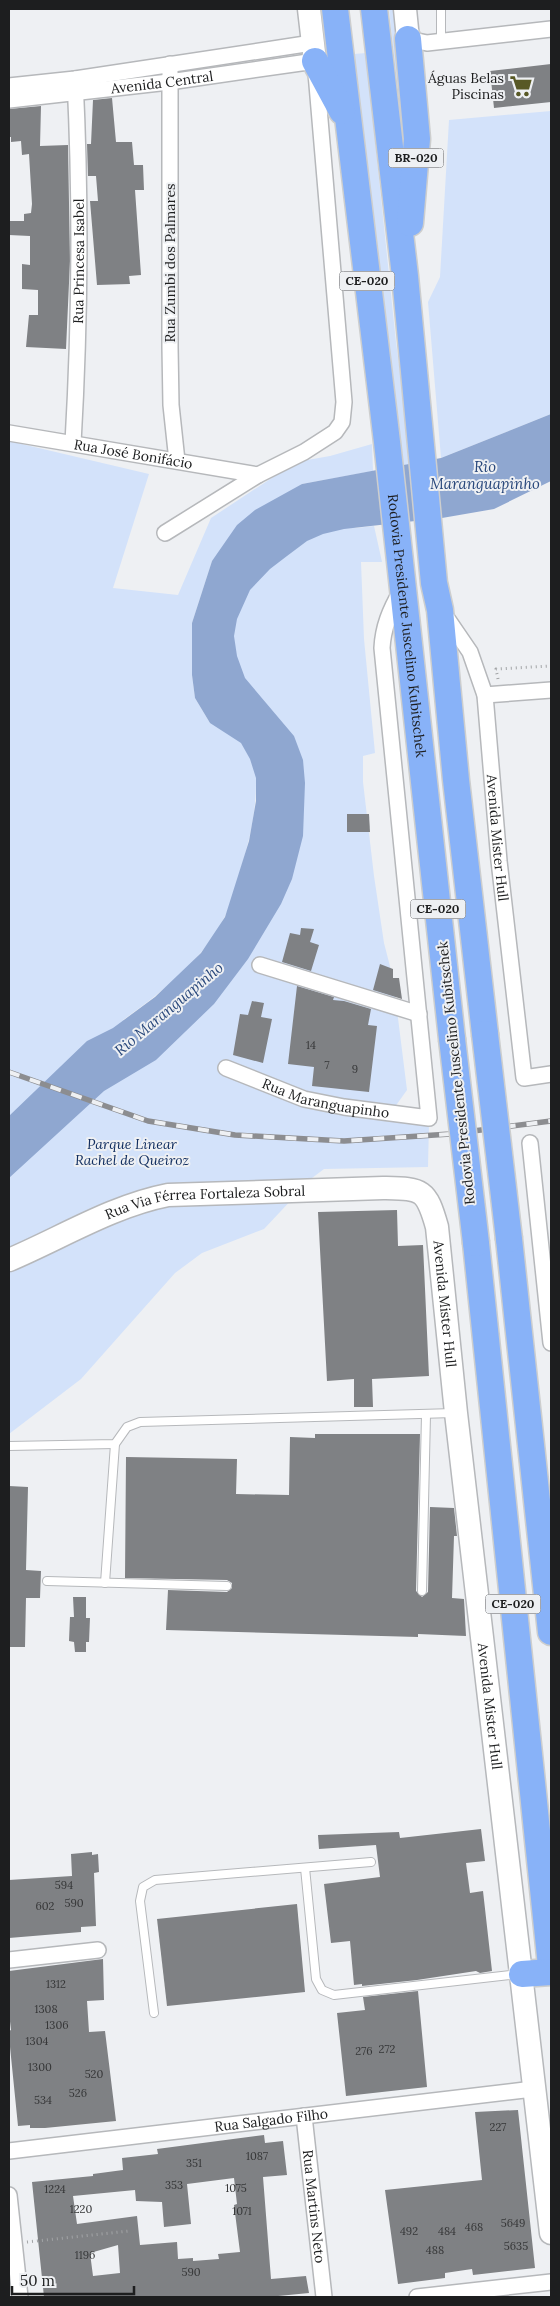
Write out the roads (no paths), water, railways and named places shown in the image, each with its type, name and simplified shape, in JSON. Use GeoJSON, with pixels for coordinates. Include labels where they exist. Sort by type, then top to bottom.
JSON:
{"type":"FeatureCollection","features":[{"type":"Feature","properties":{"kind":"highway","name":"Rodovia Presidente Juscelino Kubitschek"},"geometry":{"type":"LineString","coordinates":[[335,9],[476,1242],[551,1966]]}},
{"type":"Feature","properties":{"kind":"highway","name":"CE-020"},"geometry":{"type":"LineString","coordinates":[[374,9],[405,276],[434,583],[440,610],[456,780],[509,1238],[551,1632]]}},
{"type":"Feature","properties":{"kind":"highway","name":"BR-020"},"geometry":{"type":"LineString","coordinates":[[405,276],[417,139],[408,39]]}},
{"type":"Feature","properties":{"kind":"highway"},"geometry":{"type":"LineString","coordinates":[[314,52],[347,120]]}},
{"type":"Feature","properties":{"kind":"highway"},"geometry":{"type":"LineString","coordinates":[[522,1974],[551,1972]]}},
{"type":"Feature","properties":{"kind":"main road"},"geometry":{"type":"LineString","coordinates":[[309,9],[314,52]]}},
{"type":"Feature","properties":{"kind":"main road","name":"BR-020"},"geometry":{"type":"LineString","coordinates":[[405,9],[408,39]]}},
{"type":"Feature","properties":{"kind":"main road","name":"Rua Via Férrea Fortaleza Sobral"},"geometry":{"type":"LineString","coordinates":[[9,1260],[114,1212],[145,1200],[168,1195],[412,1188]]}},
{"type":"Feature","properties":{"kind":"main road","name":"Avenida Mister Hull"},"geometry":{"type":"LineString","coordinates":[[412,1188],[421,1192],[437,1227],[456,1412],[551,2233]]}},
{"type":"Feature","properties":{"kind":"street"},"geometry":{"type":"LineString","coordinates":[[408,39],[427,43],[551,28]]}},
{"type":"Feature","properties":{"kind":"street","name":"Avenida Central"},"geometry":{"type":"LineString","coordinates":[[9,100],[170,64],[314,52]]}},
{"type":"Feature","properties":{"kind":"street","name":"Avenida Central"},"geometry":{"type":"LineString","coordinates":[[9,86],[169,82],[314,52]]}},
{"type":"Feature","properties":{"kind":"street"},"geometry":{"type":"LineString","coordinates":[[165,533],[258,475],[324,440],[339,427],[344,414],[314,52]]}},
{"type":"Feature","properties":{"kind":"street","name":"Rua Zumbi dos Palmares"},"geometry":{"type":"LineString","coordinates":[[170,64],[170,357],[177,461]]}},
{"type":"Feature","properties":{"kind":"street","name":"Rua Princesa Isabel"},"geometry":{"type":"LineString","coordinates":[[73,443],[77,378],[80,180],[76,85]]}},
{"type":"Feature","properties":{"kind":"street","name":"Rua José Bonifácio"},"geometry":{"type":"LineString","coordinates":[[9,433],[258,475]]}},
{"type":"Feature","properties":{"kind":"street"},"geometry":{"type":"LineString","coordinates":[[260,965],[419,1014],[382,648],[387,618],[402,583]]}},
{"type":"Feature","properties":{"kind":"street","name":"Avenida Mister Hull"},"geometry":{"type":"LineString","coordinates":[[440,610],[470,652],[493,695],[499,861],[524,1078],[551,1074]]}},
{"type":"Feature","properties":{"kind":"street"},"geometry":{"type":"LineString","coordinates":[[493,695],[551,690]]}},
{"type":"Feature","properties":{"kind":"street","name":"Rua Maranguapinho"},"geometry":{"type":"LineString","coordinates":[[226,1068],[304,1099],[344,1107],[428,1118],[419,1014]]}},
{"type":"Feature","properties":{"kind":"street"},"geometry":{"type":"LineString","coordinates":[[530,1143],[551,1342]]}},
{"type":"Feature","properties":{"kind":"street"},"geometry":{"type":"LineString","coordinates":[[9,1960],[98,1950]]}},
{"type":"Feature","properties":{"kind":"street","name":"Rua Salgado Filho"},"geometry":{"type":"LineString","coordinates":[[9,2151],[534,2089]]}},
{"type":"Feature","properties":{"kind":"street","name":"Rua Martins Neto"},"geometry":{"type":"LineString","coordinates":[[304,2116],[324,2297]]}},
{"type":"Feature","properties":{"kind":"street"},"geometry":{"type":"LineString","coordinates":[[9,2195],[20,2297]]}},
{"type":"Feature","properties":{"kind":"street"},"geometry":{"type":"LineString","coordinates":[[416,2297],[551,2282]]}},
{"type":"Feature","properties":{"kind":"lane"},"geometry":{"type":"LineString","coordinates":[[440,40],[442,9]]}},
{"type":"Feature","properties":{"kind":"lane"},"geometry":{"type":"LineString","coordinates":[[106,1583],[115,1444],[126,1427],[140,1422],[426,1415],[456,1412]]}},
{"type":"Feature","properties":{"kind":"lane"},"geometry":{"type":"LineString","coordinates":[[422,1591],[426,1415]]}},
{"type":"Feature","properties":{"kind":"lane"},"geometry":{"type":"LineString","coordinates":[[9,1446],[115,1444]]}},
{"type":"Feature","properties":{"kind":"lane"},"geometry":{"type":"LineString","coordinates":[[47,1581],[227,1586]]}},
{"type":"Feature","properties":{"kind":"lane"},"geometry":{"type":"LineString","coordinates":[[154,2013],[140,1901],[144,1887],[155,1880],[371,1862]]}},
{"type":"Feature","properties":{"kind":"lane"},"geometry":{"type":"LineString","coordinates":[[305,1868],[316,1979],[322,1990],[334,1995],[522,1974]]}},
{"type":"Feature","properties":{"kind":"water","name":"Rio Maranguapinho"},"geometry":{"type":"Polygon","coordinates":[[[551,414],[551,481],[494,509],[442,518],[344,529],[323,534],[307,541],[270,569],[250,590],[237,619],[234,636],[237,656],[245,678],[294,736],[303,760],[305,783],[303,836],[292,879],[281,904],[248,959],[214,1004],[156,1060],[104,1091],[9,1178],[9,1116],[87,1041],[113,1028],[155,997],[201,953],[225,917],[249,841],[256,801],[256,778],[250,759],[241,743],[210,723],[195,698],[192,675],[192,623],[212,561],[237,525],[255,510],[302,484],[441,458],[551,414]]]}},
{"type":"Feature","properties":{"kind":"railway"},"geometry":{"type":"LineString","coordinates":[[9,1072],[148,1121],[235,1135],[344,1141],[450,1134],[551,1121]]}},
{"type":"Feature","properties":{"kind":"place","name":"Águas Belas Piscinas"},"geometry":{"type":"Point","coordinates":[521,86]}},
{"type":"Feature","properties":{"kind":"park label","name":"Parque Linear Rachel de Queiroz"},"geometry":{"type":"Point","coordinates":[132,1152]}}]}
